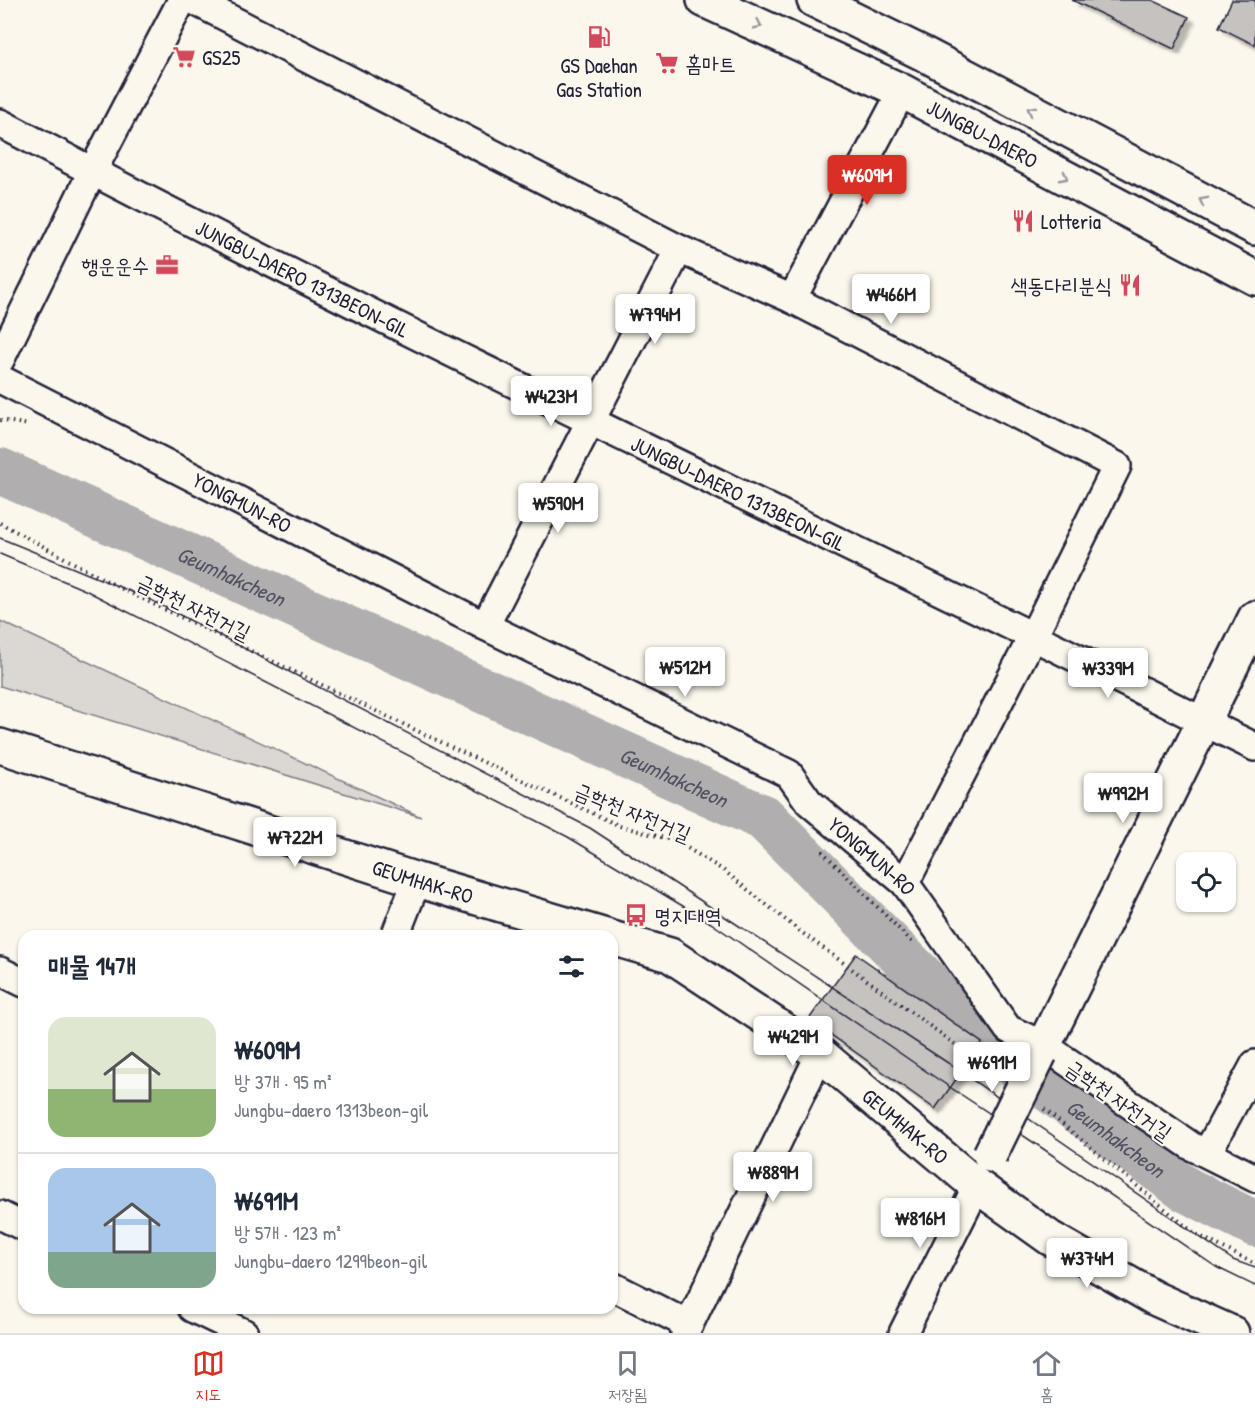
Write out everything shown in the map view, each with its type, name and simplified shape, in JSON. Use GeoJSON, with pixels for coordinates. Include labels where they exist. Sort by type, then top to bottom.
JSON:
{"type":"FeatureCollection","features":[{"type":"Feature","properties":{"kind":"main road","name":"JUNGBU-DAERO"},"geometry":{"type":"LineString","coordinates":[[704,0],[902,91],[1255,278]]}},
{"type":"Feature","properties":{"kind":"main road","name":"JUNGBU-DAERO"},"geometry":{"type":"LineString","coordinates":[[814,0],[924,54],[1255,228]]}},
{"type":"Feature","properties":{"kind":"main road"},"geometry":{"type":"LineString","coordinates":[[977,1186],[1041,1049],[1255,618]]}},
{"type":"Feature","properties":{"kind":"main road","name":"GEUMHAK-RO"},"geometry":{"type":"LineString","coordinates":[[0,746],[417,880],[586,930]]}},
{"type":"Feature","properties":{"kind":"main road","name":"GEUMHAK-RO"},"geometry":{"type":"LineString","coordinates":[[618,940],[670,955],[820,1054],[977,1186],[1050,1238],[1154,1298],[1232,1333]]}},
{"type":"Feature","properties":{"kind":"street"},"geometry":{"type":"LineString","coordinates":[[0,360],[92,172],[182,0]]}},
{"type":"Feature","properties":{"kind":"street"},"geometry":{"type":"LineString","coordinates":[[193,0],[679,249],[792,300],[1117,466],[1033,636],[905,883]]}},
{"type":"Feature","properties":{"kind":"street"},"geometry":{"type":"LineString","coordinates":[[792,300],[902,91]]}},
{"type":"Feature","properties":{"kind":"street","name":"JUNGBU-DAERO 1313BEON-GIL"},"geometry":{"type":"LineString","coordinates":[[0,123],[92,172],[591,421],[1033,636],[1255,747]]}},
{"type":"Feature","properties":{"kind":"street"},"geometry":{"type":"LineString","coordinates":[[485,626],[679,249]]}},
{"type":"Feature","properties":{"kind":"street","name":"YONGMUN-RO"},"geometry":{"type":"LineString","coordinates":[[0,378],[485,626],[789,774],[809,802],[905,883],[1008,1029],[1191,1146],[1255,1178]]}},
{"type":"Feature","properties":{"kind":"street"},"geometry":{"type":"LineString","coordinates":[[397,930],[417,880]]}},
{"type":"Feature","properties":{"kind":"street"},"geometry":{"type":"LineString","coordinates":[[0,971],[18,980]]}},
{"type":"Feature","properties":{"kind":"street"},"geometry":{"type":"LineString","coordinates":[[618,1289],[687,1329],[820,1054]]}},
{"type":"Feature","properties":{"kind":"street"},"geometry":{"type":"LineString","coordinates":[[1207,1153],[1255,1064]]}},
{"type":"Feature","properties":{"kind":"street"},"geometry":{"type":"LineString","coordinates":[[903,1333],[977,1186]]}},
{"type":"Feature","properties":{"kind":"street"},"geometry":{"type":"LineString","coordinates":[[206,1314],[230,1324]]}},
{"type":"Feature","properties":{"kind":"path"},"geometry":{"type":"LineString","coordinates":[[0,420],[29,424],[39,430]]}},
{"type":"Feature","properties":{"kind":"path","name":"금학천 자전거길"},"geometry":{"type":"LineString","coordinates":[[0,523],[120,588],[428,736],[620,826],[676,841],[723,870],[797,929],[1005,1080]]}},
{"type":"Feature","properties":{"kind":"path"},"geometry":{"type":"LineString","coordinates":[[818,846],[918,948]]}},
{"type":"Feature","properties":{"kind":"path"},"geometry":{"type":"LineString","coordinates":[[1043,1108],[1194,1233],[1255,1264]]}},
{"type":"Feature","properties":{"kind":"shaded area"},"geometry":{"type":"Polygon","coordinates":[[[0,621],[421,817],[0,686],[0,621]]]}},
{"type":"Feature","properties":{"kind":"building"},"geometry":{"type":"Polygon","coordinates":[[[1072,0],[1152,0],[1189,17],[1174,49],[1072,0]]]}},
{"type":"Feature","properties":{"kind":"building"},"geometry":{"type":"Polygon","coordinates":[[[1232,0],[1255,0],[1255,45],[1219,27],[1232,0]]]}},
{"type":"Feature","properties":{"kind":"building"},"geometry":{"type":"Polygon","coordinates":[[[856,954],[982,1043],[935,1109],[809,1019],[856,954]]]}},
{"type":"Feature","properties":{"kind":"waterway","name":"Geumhakcheon"},"geometry":{"type":"LineString","coordinates":[[0,471],[764,818],[994,1049],[1185,1189],[1255,1224]]}},
{"type":"Feature","properties":{"kind":"tram line"},"geometry":{"type":"LineString","coordinates":[[0,538],[149,599],[590,828],[948,1063],[1233,1260],[1255,1268]]}},
{"type":"Feature","properties":{"kind":"tram line"},"geometry":{"type":"LineString","coordinates":[[0,554],[85,590],[568,837],[711,923],[1216,1267],[1255,1286]]}},
{"type":"Feature","properties":{"kind":"place","name":"GS Daehan Gas Station"},"geometry":{"type":"Point","coordinates":[599,37]}},
{"type":"Feature","properties":{"kind":"place","name":"GS25"},"geometry":{"type":"Point","coordinates":[184,57]}},
{"type":"Feature","properties":{"kind":"place","name":"홈마트"},"geometry":{"type":"Point","coordinates":[667,63]}},
{"type":"Feature","properties":{"kind":"place","name":"Lotteria"},"geometry":{"type":"Point","coordinates":[1023,221]}},
{"type":"Feature","properties":{"kind":"place","name":"행운운수"},"geometry":{"type":"Point","coordinates":[167,265]}},
{"type":"Feature","properties":{"kind":"place","name":"색동다리분식"},"geometry":{"type":"Point","coordinates":[1130,285]}},
{"type":"Feature","properties":{"kind":"place","name":"명지대역"},"geometry":{"type":"Point","coordinates":[636,915]}}]}
